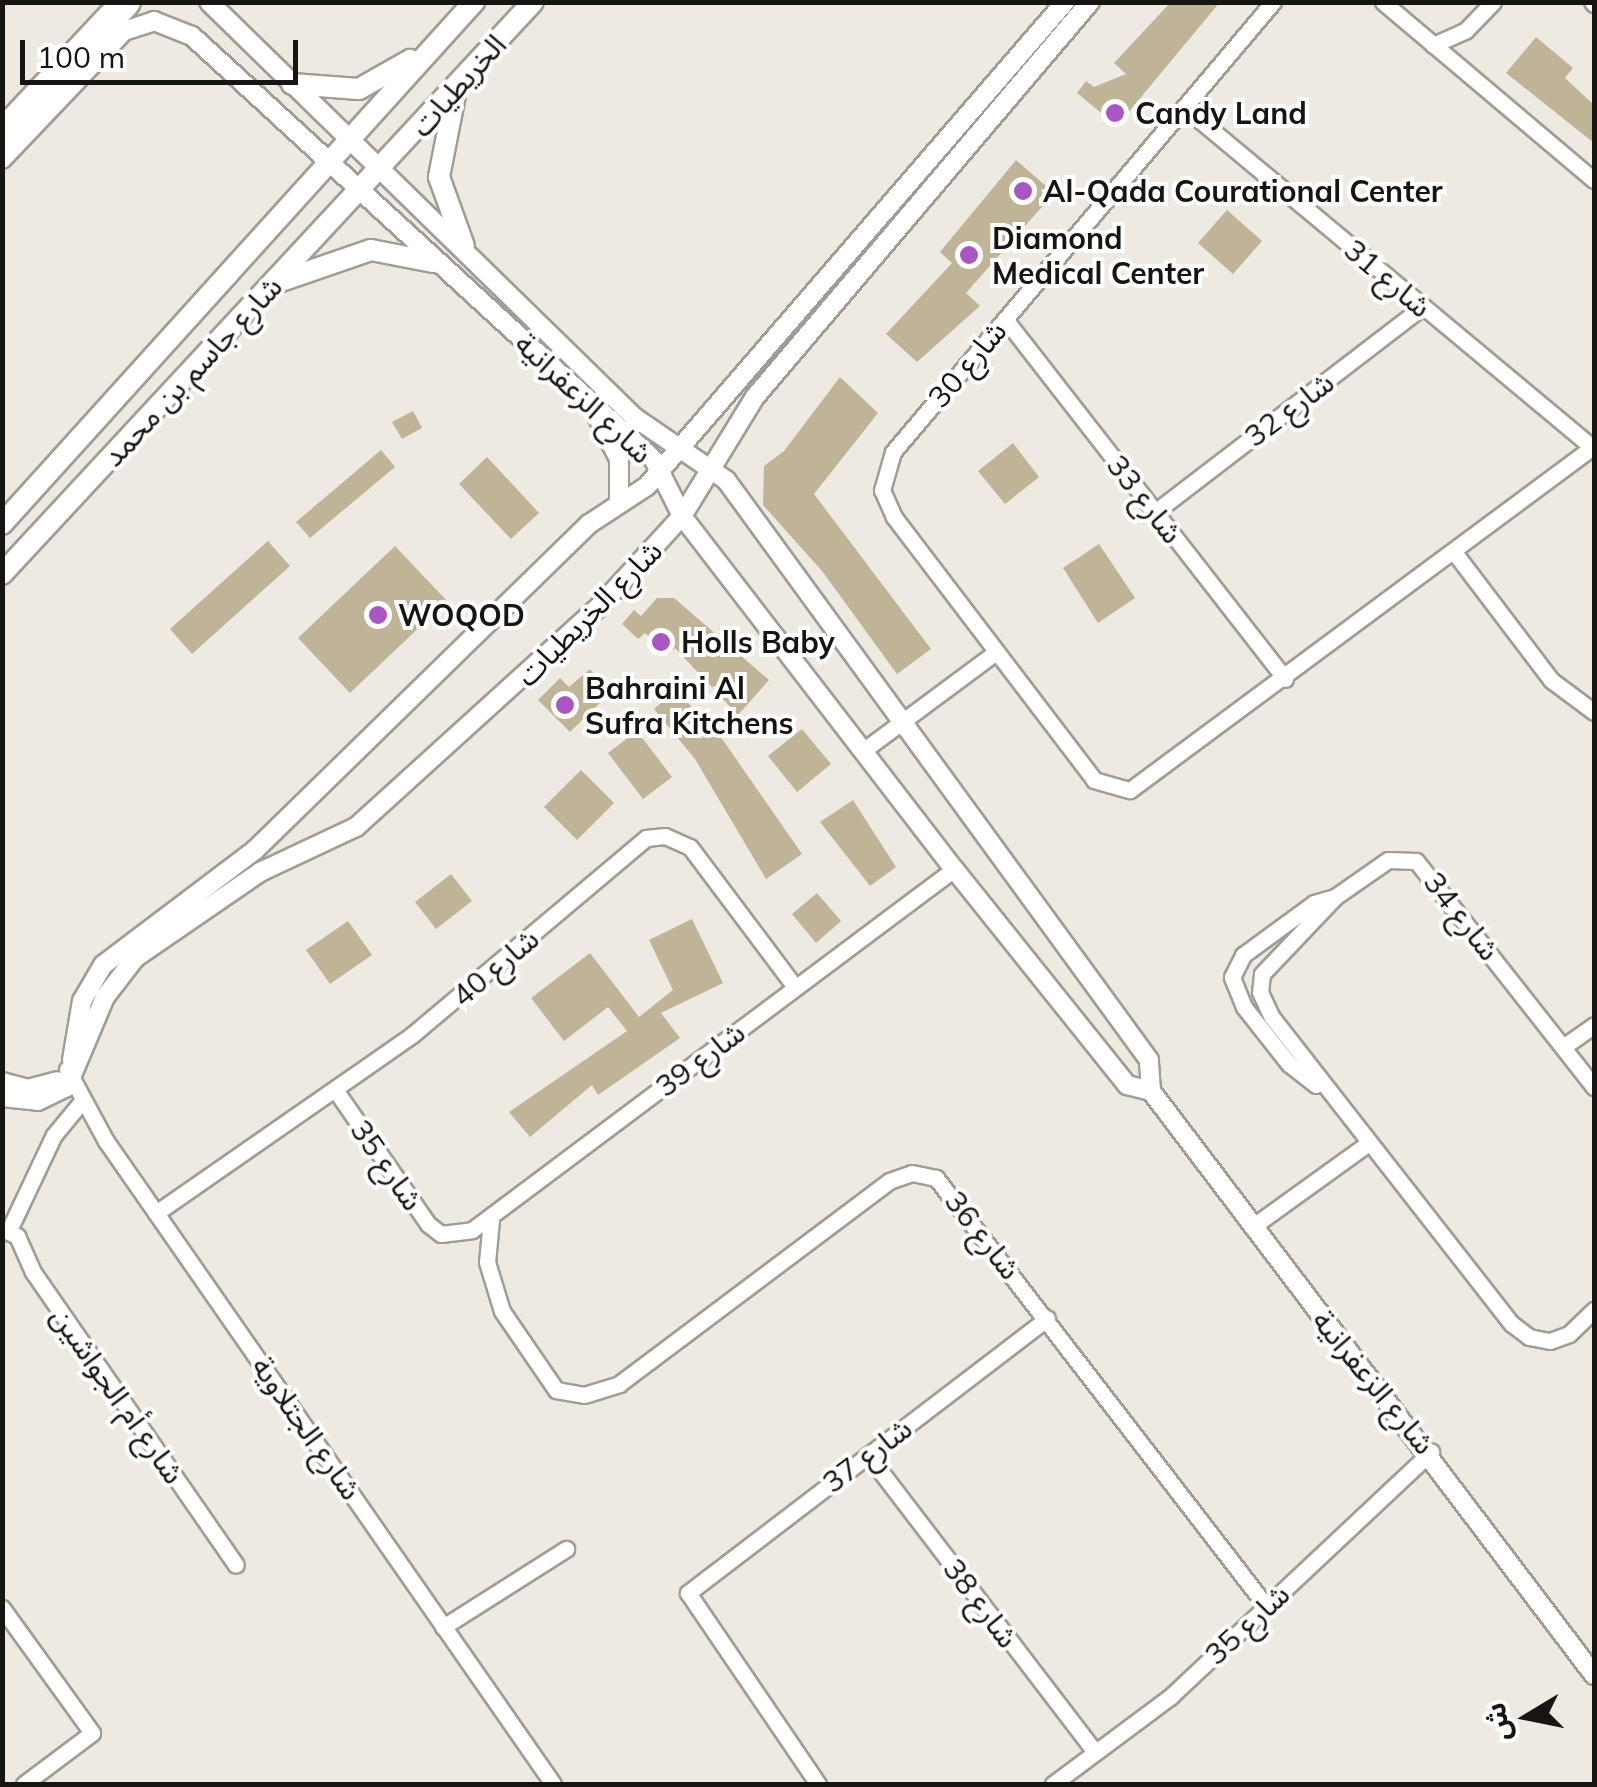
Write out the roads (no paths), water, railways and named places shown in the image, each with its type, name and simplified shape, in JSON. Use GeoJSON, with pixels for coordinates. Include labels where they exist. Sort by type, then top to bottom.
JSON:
{"type":"FeatureCollection","features":[{"type":"Feature","properties":{"kind":"highway"},"geometry":{"type":"LineString","coordinates":[[2,134],[126,2]]}},
{"type":"Feature","properties":{"kind":"main road","name":"الخريطيات"},"geometry":{"type":"LineString","coordinates":[[351,139],[474,2]]}},
{"type":"Feature","properties":{"kind":"main road","name":"الخريطيات"},"geometry":{"type":"LineString","coordinates":[[382,168],[534,2]]}},
{"type":"Feature","properties":{"kind":"main road"},"geometry":{"type":"LineString","coordinates":[[292,84],[334,92],[372,85],[455,24]]}},
{"type":"Feature","properties":{"kind":"main road"},"geometry":{"type":"LineString","coordinates":[[458,85],[439,176],[464,246]]}},
{"type":"Feature","properties":{"kind":"main road","name":"شارع جاسم بن محمد"},"geometry":{"type":"LineString","coordinates":[[2,524],[351,139]]}},
{"type":"Feature","properties":{"kind":"main road","name":"شارع جاسم بن محمد"},"geometry":{"type":"LineString","coordinates":[[2,574],[382,168]]}},
{"type":"Feature","properties":{"kind":"main road"},"geometry":{"type":"LineString","coordinates":[[275,284],[371,250],[434,262]]}},
{"type":"Feature","properties":{"kind":"street","name":"شارع الزعفرانية"},"geometry":{"type":"LineString","coordinates":[[210,2],[464,246],[634,417],[711,466],[906,722],[1149,1060],[1151,1091],[1252,1227],[1432,1452],[1594,1675]]}},
{"type":"Feature","properties":{"kind":"street","name":"شارع الخريطيات"},"geometry":{"type":"LineString","coordinates":[[70,1074],[82,1001],[103,965],[274,832],[589,524],[660,470],[679,445],[714,414],[1065,2]]}},
{"type":"Feature","properties":{"kind":"street","name":"شارع الخريطيات"},"geometry":{"type":"LineString","coordinates":[[70,1074],[104,997],[124,970],[292,856],[356,827],[555,650],[682,516],[764,386],[1090,2]]}},
{"type":"Feature","properties":{"kind":"street","name":"شارع 30"},"geometry":{"type":"LineString","coordinates":[[1273,2],[893,452],[882,480],[894,518],[1094,780],[1121,791],[1148,782],[1594,447]]}},
{"type":"Feature","properties":{"kind":"street"},"geometry":{"type":"LineString","coordinates":[[1383,2],[1594,180]]}},
{"type":"Feature","properties":{"kind":"street"},"geometry":{"type":"LineString","coordinates":[[1433,44],[1466,30],[1493,2]]}},
{"type":"Feature","properties":{"kind":"street","name":"شارع الزعفرانية"},"geometry":{"type":"LineString","coordinates":[[2,160],[116,37],[154,22],[192,36],[434,262],[590,400],[660,470],[682,516],[954,869],[1127,1085],[1151,1091]]}},
{"type":"Feature","properties":{"kind":"street","name":"شارع 31"},"geometry":{"type":"LineString","coordinates":[[1184,107],[1594,447]]}},
{"type":"Feature","properties":{"kind":"street","name":"شارع 32"},"geometry":{"type":"LineString","coordinates":[[1155,512],[1422,307]]}},
{"type":"Feature","properties":{"kind":"street","name":"شارع 33"},"geometry":{"type":"LineString","coordinates":[[1005,319],[1286,679]]}},
{"type":"Feature","properties":{"kind":"street"},"geometry":{"type":"LineString","coordinates":[[590,400],[619,460],[619,503]]}},
{"type":"Feature","properties":{"kind":"street"},"geometry":{"type":"LineString","coordinates":[[1454,552],[1551,680],[1594,712]]}},
{"type":"Feature","properties":{"kind":"street"},"geometry":{"type":"LineString","coordinates":[[864,750],[996,652]]}},
{"type":"Feature","properties":{"kind":"street"},"geometry":{"type":"LineString","coordinates":[[274,832],[292,856]]}},
{"type":"Feature","properties":{"kind":"street","name":"شارع 40"},"geometry":{"type":"LineString","coordinates":[[156,1213],[336,1092],[478,982],[638,843],[656,836],[690,848],[795,987]]}},
{"type":"Feature","properties":{"kind":"street","name":"شارع 34"},"geometry":{"type":"LineString","coordinates":[[1322,1088],[1289,1064],[1239,1000],[1232,977],[1249,950],[1314,903],[1335,897],[1388,860],[1422,865],[1594,1087]]}},
{"type":"Feature","properties":{"kind":"street","name":"شارع 39"},"geometry":{"type":"LineString","coordinates":[[441,1234],[491,1220],[954,869]]}},
{"type":"Feature","properties":{"kind":"street","name":"شارع 34"},"geometry":{"type":"LineString","coordinates":[[1335,897],[1324,915],[1271,958],[1261,983],[1266,1009],[1322,1088],[1520,1332],[1539,1341],[1560,1339],[1594,1310]]}},
{"type":"Feature","properties":{"kind":"street"},"geometry":{"type":"LineString","coordinates":[[1563,1047],[1594,1025]]}},
{"type":"Feature","properties":{"kind":"street"},"geometry":{"type":"LineString","coordinates":[[2,1082],[38,1088],[70,1074]]}},
{"type":"Feature","properties":{"kind":"street"},"geometry":{"type":"LineString","coordinates":[[2,1096],[38,1101],[70,1074]]}},
{"type":"Feature","properties":{"kind":"street","name":"شارع الجتلاوية"},"geometry":{"type":"LineString","coordinates":[[70,1074],[156,1213],[553,1784]]}},
{"type":"Feature","properties":{"kind":"street","name":"شارع 35"},"geometry":{"type":"LineString","coordinates":[[336,1092],[441,1234]]}},
{"type":"Feature","properties":{"kind":"street"},"geometry":{"type":"LineString","coordinates":[[6,1230],[54,1134],[83,1100]]}},
{"type":"Feature","properties":{"kind":"street"},"geometry":{"type":"LineString","coordinates":[[1252,1227],[1367,1144]]}},
{"type":"Feature","properties":{"kind":"street","name":"شارع 36"},"geometry":{"type":"LineString","coordinates":[[491,1220],[489,1272],[507,1320],[556,1390],[584,1395],[619,1384],[890,1181],[912,1173],[948,1188],[1266,1606]]}},
{"type":"Feature","properties":{"kind":"street","name":"شارع أم الجواشين"},"geometry":{"type":"LineString","coordinates":[[6,1230],[236,1564]]}},
{"type":"Feature","properties":{"kind":"street","name":"شارع 37"},"geometry":{"type":"LineString","coordinates":[[818,1784],[688,1592],[1047,1319]]}},
{"type":"Feature","properties":{"kind":"street","name":"شارع 35"},"geometry":{"type":"LineString","coordinates":[[1053,1784],[1158,1708],[1432,1452]]}},
{"type":"Feature","properties":{"kind":"street","name":"شارع 38"},"geometry":{"type":"LineString","coordinates":[[868,1455],[1094,1751]]}},
{"type":"Feature","properties":{"kind":"street"},"geometry":{"type":"LineString","coordinates":[[443,1627],[566,1549]]}},
{"type":"Feature","properties":{"kind":"street"},"geometry":{"type":"LineString","coordinates":[[2,1608],[92,1733],[24,1784]]}},
{"type":"Feature","properties":{"kind":"place","name":"Candy Land"},"geometry":{"type":"Point","coordinates":[1115,113]}},
{"type":"Feature","properties":{"kind":"place","name":"Al-Qada Courational Center"},"geometry":{"type":"Point","coordinates":[1023,191]}},
{"type":"Feature","properties":{"kind":"place","name":"Diamond Medical Center"},"geometry":{"type":"Point","coordinates":[969,255]}},
{"type":"Feature","properties":{"kind":"place","name":"WOQOD"},"geometry":{"type":"Point","coordinates":[378,615]}},
{"type":"Feature","properties":{"kind":"place","name":"Holls Baby"},"geometry":{"type":"Point","coordinates":[661,642]}},
{"type":"Feature","properties":{"kind":"place","name":"Bahraini Al Sufra Kitchens"},"geometry":{"type":"Point","coordinates":[565,705]}}]}
